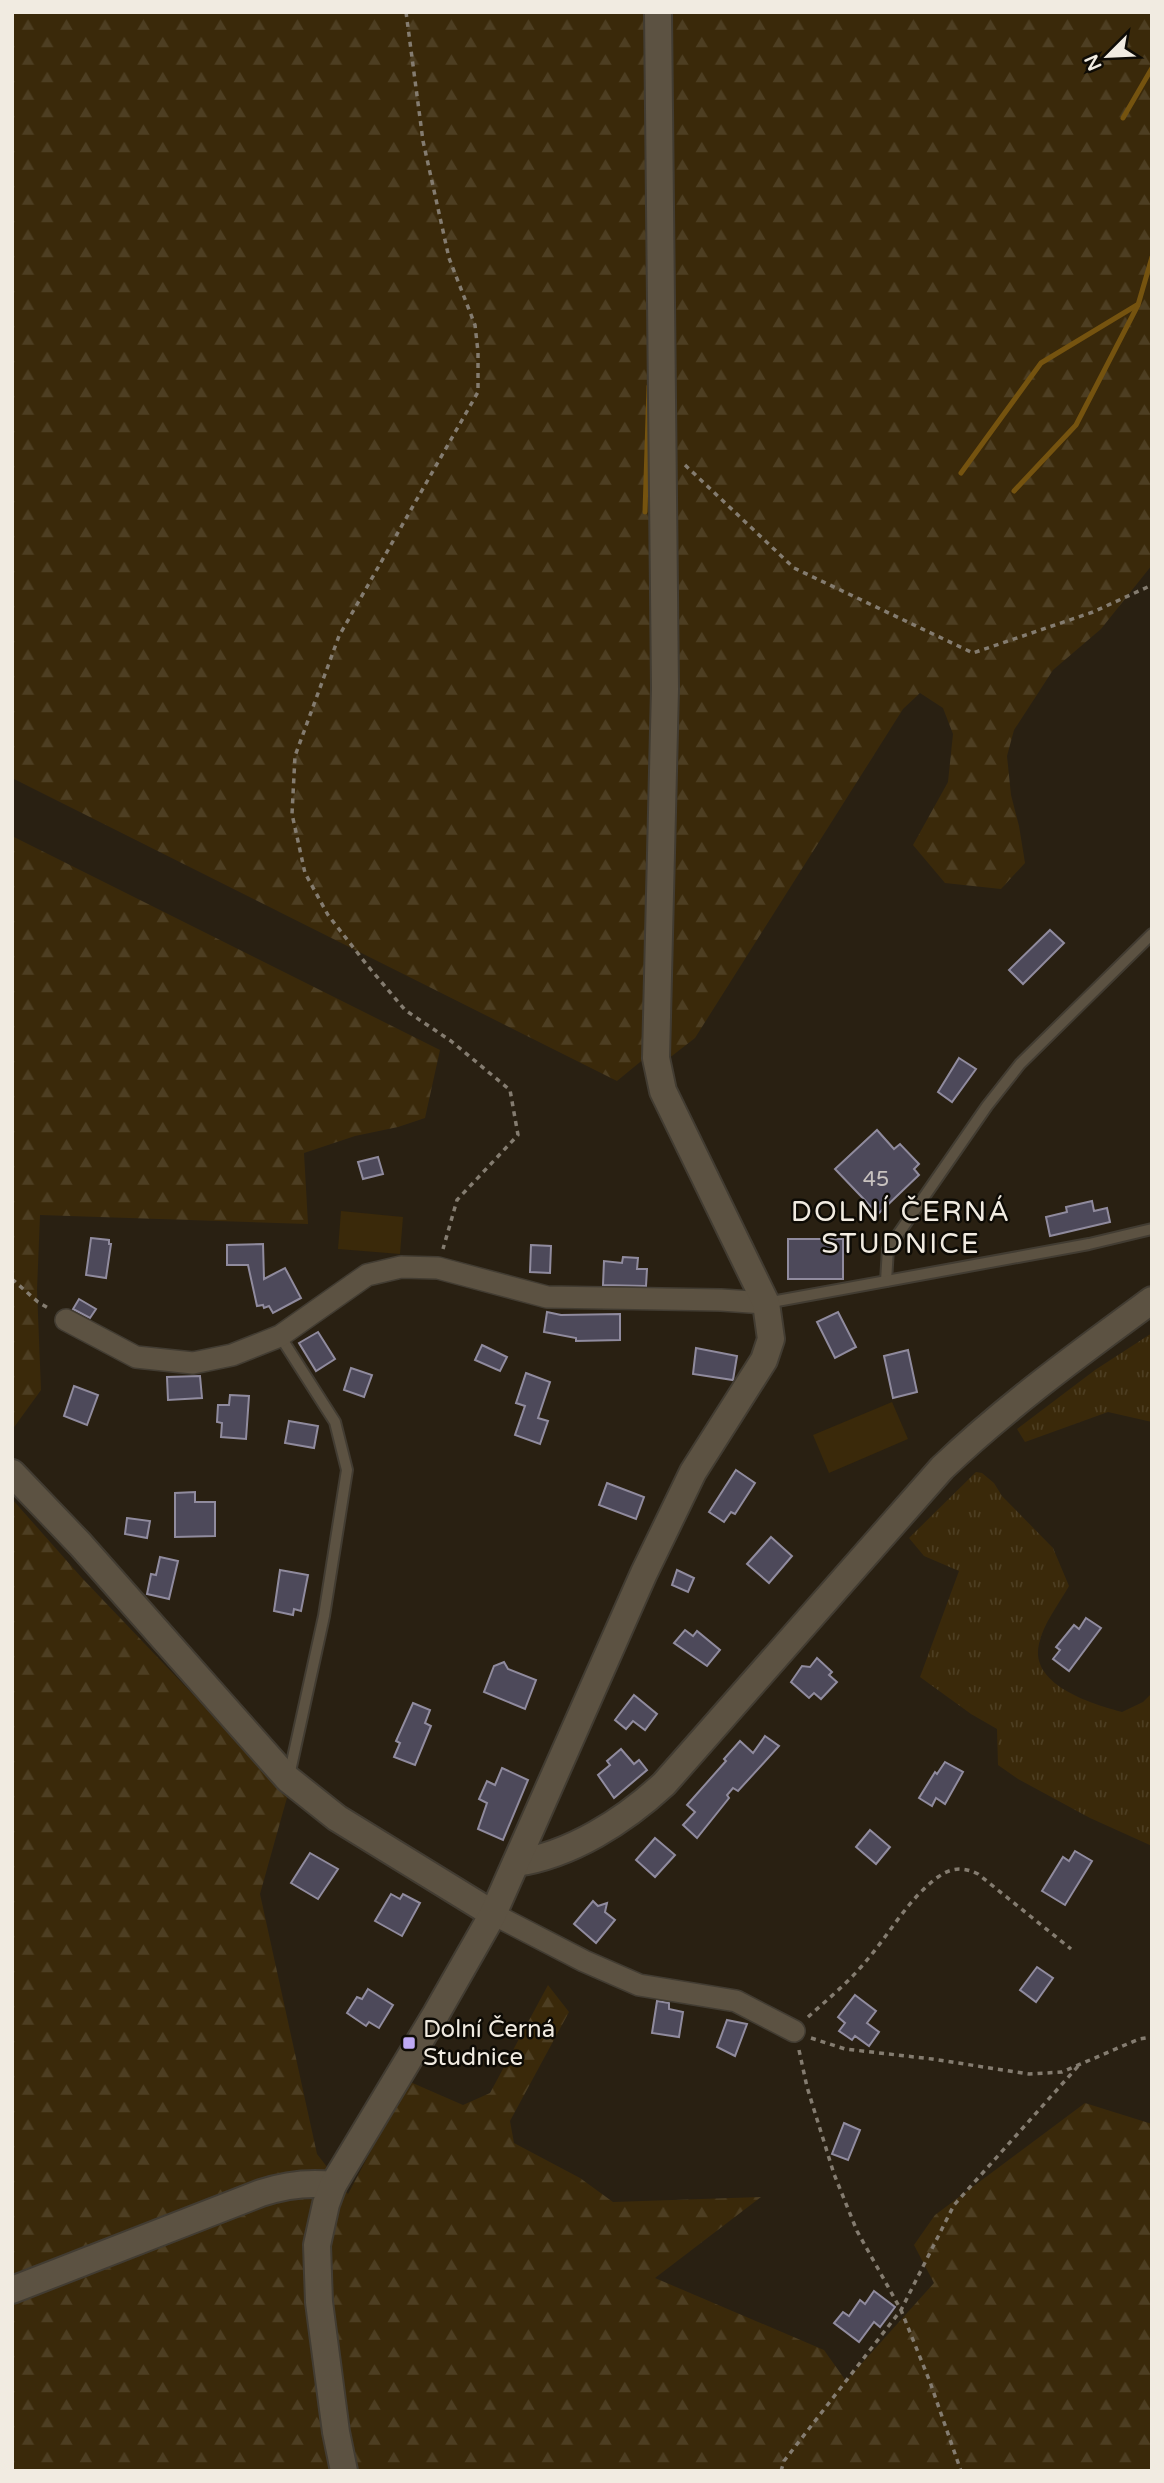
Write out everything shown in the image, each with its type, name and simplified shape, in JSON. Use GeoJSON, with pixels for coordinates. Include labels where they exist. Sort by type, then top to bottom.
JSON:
{"type":"FeatureCollection","features":[{"type":"Feature","properties":{"kind":"street"},"geometry":{"type":"LineString","coordinates":[[344,2471],[334,2420],[319,2302],[317,2245],[332,2185],[493,1914],[639,1585],[693,1472],[764,1360],[771,1339],[766,1303],[663,1091],[656,1058],[665,689],[658,12]]}},
{"type":"Feature","properties":{"kind":"street"},"geometry":{"type":"LineString","coordinates":[[66,1320],[136,1357],[192,1363],[232,1356],[280,1336],[367,1275],[401,1267],[438,1268],[547,1297],[766,1303]]}},
{"type":"Feature","properties":{"kind":"street"},"geometry":{"type":"LineString","coordinates":[[516,1863],[556,1854],[606,1827],[644,1802],[664,1784],[942,1468],[1035,1387],[1152,1300]]}},
{"type":"Feature","properties":{"kind":"street"},"geometry":{"type":"LineString","coordinates":[[12,1473],[80,1544],[288,1779],[337,1818],[493,1914],[584,1961],[639,1984],[678,1993],[736,2001],[794,2031]]}},
{"type":"Feature","properties":{"kind":"street"},"geometry":{"type":"LineString","coordinates":[[12,2290],[261,2193],[283,2186],[319,2183],[332,2185]]}},
{"type":"Feature","properties":{"kind":"lane"},"geometry":{"type":"LineString","coordinates":[[886,1281],[888,1249],[987,1106],[1020,1064],[1152,934]]}},
{"type":"Feature","properties":{"kind":"lane"},"geometry":{"type":"LineString","coordinates":[[766,1303],[1152,1230]]}},
{"type":"Feature","properties":{"kind":"lane"},"geometry":{"type":"LineString","coordinates":[[280,1336],[335,1422],[347,1470],[324,1616],[288,1779]]}},
{"type":"Feature","properties":{"kind":"path"},"geometry":{"type":"LineString","coordinates":[[406,12],[423,141],[449,258],[475,325],[478,391],[339,636],[295,756],[292,814],[305,873],[328,915],[367,965],[405,1010],[451,1041],[510,1090],[518,1135],[457,1200],[438,1268]]}},
{"type":"Feature","properties":{"kind":"path"},"geometry":{"type":"LineString","coordinates":[[661,442],[794,568],[973,653],[1093,611],[1152,585]]}},
{"type":"Feature","properties":{"kind":"path"},"geometry":{"type":"LineString","coordinates":[[12,1279],[38,1302],[66,1320]]}},
{"type":"Feature","properties":{"kind":"path"},"geometry":{"type":"LineString","coordinates":[[794,2031],[866,1961],[911,1904],[938,1876],[957,1868],[967,1868],[978,1874],[1071,1949]]}},
{"type":"Feature","properties":{"kind":"path"},"geometry":{"type":"LineString","coordinates":[[794,2031],[845,2049],[1019,2073],[1062,2072],[1139,2039],[1152,2037]]}},
{"type":"Feature","properties":{"kind":"path"},"geometry":{"type":"LineString","coordinates":[[794,2031],[807,2087],[834,2174],[857,2231],[901,2310],[961,2471]]}},
{"type":"Feature","properties":{"kind":"path"},"geometry":{"type":"LineString","coordinates":[[781,2471],[784,2461],[901,2310],[954,2205],[1080,2064]]}},
{"type":"Feature","properties":{"kind":"green space"},"geometry":{"type":"Polygon","coordinates":[[[12,12],[647,12],[653,689],[645,1058],[617,1081],[12,778],[12,12]]]}},
{"type":"Feature","properties":{"kind":"green space"},"geometry":{"type":"Polygon","coordinates":[[[669,12],[1152,12],[1152,565],[1101,629],[1053,670],[1014,730],[1007,756],[1011,795],[1025,863],[1001,889],[945,883],[913,845],[948,782],[953,734],[943,708],[920,693],[903,709],[695,1038],[668,1059],[669,12]]]}},
{"type":"Feature","properties":{"kind":"green space"},"geometry":{"type":"Polygon","coordinates":[[[12,836],[440,1050],[425,1118],[355,1136],[304,1153],[308,1224],[40,1215],[37,1290],[41,1390],[12,1430],[12,836]]]}},
{"type":"Feature","properties":{"kind":"green space"},"geometry":{"type":"Polygon","coordinates":[[[341,1211],[403,1217],[400,1254],[338,1249],[341,1211]]]}},
{"type":"Feature","properties":{"kind":"green space"},"geometry":{"type":"Polygon","coordinates":[[[1152,1333],[1152,1422],[1108,1412],[1025,1442],[1017,1429],[1095,1370],[1152,1333]]]}},
{"type":"Feature","properties":{"kind":"green space"},"geometry":{"type":"Polygon","coordinates":[[[892,1402],[908,1439],[829,1473],[813,1435],[892,1402]]]}},
{"type":"Feature","properties":{"kind":"green space"},"geometry":{"type":"Polygon","coordinates":[[[976,1472],[982,1473],[994,1483],[1002,1496],[1053,1548],[1069,1586],[1041,1637],[1038,1658],[1044,1671],[1053,1681],[1080,1698],[1122,1712],[1143,1702],[1152,1693],[1152,1846],[1090,1818],[1018,1779],[998,1765],[997,1729],[971,1714],[920,1677],[959,1571],[924,1556],[909,1538],[976,1472]]]}},
{"type":"Feature","properties":{"kind":"green space"},"geometry":{"type":"Polygon","coordinates":[[[12,1499],[82,1578],[288,1794],[260,1894],[317,2154],[348,2194],[408,2081],[463,2105],[490,2093],[548,1985],[569,2012],[510,2121],[514,2143],[580,2178],[613,2202],[761,2197],[655,2278],[824,2350],[846,2381],[934,2283],[914,2245],[935,2215],[1085,2103],[1152,2124],[1152,2471],[12,2471],[12,1499]]]}},
{"type":"Feature","properties":{"kind":"building"},"geometry":{"type":"Polygon","coordinates":[[[1050,930],[1064,943],[1023,984],[1009,970],[1050,930]]]}},
{"type":"Feature","properties":{"kind":"building"},"geometry":{"type":"Polygon","coordinates":[[[959,1058],[976,1069],[952,1102],[938,1092],[959,1058]]]}},
{"type":"Feature","properties":{"kind":"building"},"geometry":{"type":"Polygon","coordinates":[[[877,1130],[894,1149],[900,1144],[919,1164],[914,1169],[919,1175],[878,1214],[835,1169],[877,1130]]]}},
{"type":"Feature","properties":{"kind":"building"},"geometry":{"type":"Polygon","coordinates":[[[378,1157],[383,1174],[363,1179],[358,1162],[378,1157]]]}},
{"type":"Feature","properties":{"kind":"building"},"geometry":{"type":"Polygon","coordinates":[[[1092,1201],[1094,1211],[1107,1208],[1110,1222],[1050,1236],[1046,1217],[1067,1212],[1066,1207],[1092,1201]]]}},
{"type":"Feature","properties":{"kind":"building"},"geometry":{"type":"Polygon","coordinates":[[[91,1238],[109,1240],[111,1244],[106,1278],[86,1275],[91,1238]]]}},
{"type":"Feature","properties":{"kind":"building"},"geometry":{"type":"Polygon","coordinates":[[[788,1239],[843,1239],[843,1279],[788,1279],[788,1239]]]}},
{"type":"Feature","properties":{"kind":"building"},"geometry":{"type":"Polygon","coordinates":[[[263,1244],[264,1279],[285,1268],[301,1298],[273,1313],[269,1306],[257,1306],[248,1265],[227,1265],[227,1245],[263,1244]]]}},
{"type":"Feature","properties":{"kind":"building"},"geometry":{"type":"Polygon","coordinates":[[[531,1245],[551,1246],[550,1273],[530,1272],[531,1245]]]}},
{"type":"Feature","properties":{"kind":"building"},"geometry":{"type":"Polygon","coordinates":[[[623,1257],[638,1258],[637,1269],[647,1269],[646,1286],[603,1285],[604,1261],[622,1263],[623,1257]]]}},
{"type":"Feature","properties":{"kind":"building"},"geometry":{"type":"Polygon","coordinates":[[[79,1299],[96,1309],[90,1318],[73,1309],[79,1299]]]}},
{"type":"Feature","properties":{"kind":"building"},"geometry":{"type":"Polygon","coordinates":[[[547,1312],[561,1315],[620,1314],[620,1340],[576,1341],[576,1338],[544,1332],[547,1312]]]}},
{"type":"Feature","properties":{"kind":"building"},"geometry":{"type":"Polygon","coordinates":[[[838,1312],[856,1347],[835,1358],[817,1322],[838,1312]]]}},
{"type":"Feature","properties":{"kind":"building"},"geometry":{"type":"Polygon","coordinates":[[[318,1332],[335,1359],[316,1371],[299,1343],[318,1332]]]}},
{"type":"Feature","properties":{"kind":"building"},"geometry":{"type":"Polygon","coordinates":[[[482,1345],[507,1357],[500,1371],[475,1360],[482,1345]]]}},
{"type":"Feature","properties":{"kind":"building"},"geometry":{"type":"Polygon","coordinates":[[[696,1348],[737,1356],[733,1380],[693,1374],[696,1348]]]}},
{"type":"Feature","properties":{"kind":"building"},"geometry":{"type":"Polygon","coordinates":[[[908,1350],[917,1392],[893,1398],[884,1356],[908,1350]]]}},
{"type":"Feature","properties":{"kind":"building"},"geometry":{"type":"Polygon","coordinates":[[[351,1368],[372,1375],[364,1397],[344,1390],[351,1368]]]}},
{"type":"Feature","properties":{"kind":"building"},"geometry":{"type":"Polygon","coordinates":[[[526,1373],[550,1382],[538,1418],[548,1421],[540,1444],[515,1435],[525,1406],[516,1403],[526,1373]]]}},
{"type":"Feature","properties":{"kind":"building"},"geometry":{"type":"Polygon","coordinates":[[[200,1376],[202,1398],[168,1400],[167,1377],[200,1376]]]}},
{"type":"Feature","properties":{"kind":"building"},"geometry":{"type":"Polygon","coordinates":[[[74,1386],[98,1395],[87,1425],[64,1416],[74,1386]]]}},
{"type":"Feature","properties":{"kind":"building"},"geometry":{"type":"Polygon","coordinates":[[[230,1395],[249,1396],[246,1439],[221,1437],[222,1423],[217,1422],[218,1405],[229,1405],[230,1395]]]}},
{"type":"Feature","properties":{"kind":"building"},"geometry":{"type":"Polygon","coordinates":[[[289,1421],[318,1426],[314,1448],[285,1443],[289,1421]]]}},
{"type":"Feature","properties":{"kind":"building"},"geometry":{"type":"Polygon","coordinates":[[[736,1470],[755,1483],[735,1514],[731,1512],[724,1522],[709,1512],[736,1470]]]}},
{"type":"Feature","properties":{"kind":"building"},"geometry":{"type":"Polygon","coordinates":[[[607,1483],[644,1497],[636,1519],[599,1505],[607,1483]]]}},
{"type":"Feature","properties":{"kind":"building"},"geometry":{"type":"Polygon","coordinates":[[[195,1492],[195,1502],[215,1502],[215,1536],[175,1537],[175,1493],[195,1492]]]}},
{"type":"Feature","properties":{"kind":"building"},"geometry":{"type":"Polygon","coordinates":[[[127,1518],[150,1521],[147,1538],[125,1534],[127,1518]]]}},
{"type":"Feature","properties":{"kind":"building"},"geometry":{"type":"Polygon","coordinates":[[[771,1537],[792,1556],[769,1583],[747,1564],[771,1537]]]}},
{"type":"Feature","properties":{"kind":"building"},"geometry":{"type":"Polygon","coordinates":[[[160,1557],[178,1561],[169,1599],[147,1594],[151,1574],[156,1575],[160,1557]]]}},
{"type":"Feature","properties":{"kind":"building"},"geometry":{"type":"Polygon","coordinates":[[[280,1570],[308,1575],[301,1611],[294,1609],[293,1615],[274,1611],[280,1570]]]}},
{"type":"Feature","properties":{"kind":"building"},"geometry":{"type":"Polygon","coordinates":[[[677,1570],[694,1578],[688,1592],[672,1585],[677,1570]]]}},
{"type":"Feature","properties":{"kind":"building"},"geometry":{"type":"Polygon","coordinates":[[[1086,1618],[1101,1628],[1069,1671],[1053,1659],[1060,1650],[1056,1647],[1074,1625],[1079,1629],[1086,1618]]]}},
{"type":"Feature","properties":{"kind":"building"},"geometry":{"type":"Polygon","coordinates":[[[685,1630],[693,1636],[697,1631],[720,1650],[707,1666],[674,1643],[685,1630]]]}},
{"type":"Feature","properties":{"kind":"building"},"geometry":{"type":"Polygon","coordinates":[[[817,1658],[832,1672],[829,1675],[837,1682],[821,1699],[814,1693],[809,1698],[791,1682],[802,1666],[810,1667],[817,1658]]]}},
{"type":"Feature","properties":{"kind":"building"},"geometry":{"type":"Polygon","coordinates":[[[504,1662],[508,1669],[536,1680],[525,1709],[484,1692],[494,1666],[504,1662]]]}},
{"type":"Feature","properties":{"kind":"building"},"geometry":{"type":"Polygon","coordinates":[[[634,1695],[657,1714],[645,1730],[633,1721],[626,1729],[615,1720],[634,1695]]]}},
{"type":"Feature","properties":{"kind":"building"},"geometry":{"type":"Polygon","coordinates":[[[413,1703],[430,1710],[425,1723],[431,1726],[415,1765],[394,1757],[400,1743],[396,1741],[413,1703]]]}},
{"type":"Feature","properties":{"kind":"building"},"geometry":{"type":"Polygon","coordinates":[[[765,1736],[779,1746],[738,1791],[733,1788],[727,1795],[729,1798],[697,1838],[683,1825],[695,1812],[687,1805],[740,1741],[753,1753],[765,1736]]]}},
{"type":"Feature","properties":{"kind":"building"},"geometry":{"type":"Polygon","coordinates":[[[621,1749],[634,1764],[639,1760],[647,1770],[614,1798],[598,1775],[610,1765],[607,1761],[621,1749]]]}},
{"type":"Feature","properties":{"kind":"building"},"geometry":{"type":"Polygon","coordinates":[[[945,1762],[963,1772],[945,1804],[936,1798],[932,1806],[919,1798],[935,1772],[937,1774],[945,1762]]]}},
{"type":"Feature","properties":{"kind":"building"},"geometry":{"type":"Polygon","coordinates":[[[502,1768],[528,1780],[503,1840],[478,1829],[487,1803],[479,1799],[487,1781],[495,1785],[502,1768]]]}},
{"type":"Feature","properties":{"kind":"building"},"geometry":{"type":"Polygon","coordinates":[[[870,1830],[890,1847],[876,1864],[856,1847],[870,1830]]]}},
{"type":"Feature","properties":{"kind":"building"},"geometry":{"type":"Polygon","coordinates":[[[655,1838],[675,1855],[655,1877],[636,1860],[655,1838]]]}},
{"type":"Feature","properties":{"kind":"building"},"geometry":{"type":"Polygon","coordinates":[[[1075,1851],[1092,1861],[1065,1905],[1042,1891],[1063,1857],[1069,1861],[1075,1851]]]}},
{"type":"Feature","properties":{"kind":"building"},"geometry":{"type":"Polygon","coordinates":[[[310,1853],[338,1869],[318,1899],[291,1883],[310,1853]]]}},
{"type":"Feature","properties":{"kind":"building"},"geometry":{"type":"Polygon","coordinates":[[[391,1894],[400,1899],[403,1894],[420,1903],[402,1936],[375,1921],[391,1894]]]}},
{"type":"Feature","properties":{"kind":"building"},"geometry":{"type":"Polygon","coordinates":[[[593,1901],[598,1906],[607,1903],[605,1912],[615,1920],[596,1943],[574,1924],[593,1901]]]}},
{"type":"Feature","properties":{"kind":"building"},"geometry":{"type":"Polygon","coordinates":[[[1037,1967],[1053,1978],[1036,2002],[1020,1990],[1037,1967]]]}},
{"type":"Feature","properties":{"kind":"building"},"geometry":{"type":"Polygon","coordinates":[[[368,1989],[393,2005],[379,2028],[369,2022],[366,2026],[347,2013],[357,1997],[362,1999],[368,1989]]]}},
{"type":"Feature","properties":{"kind":"building"},"geometry":{"type":"Polygon","coordinates":[[[855,1995],[876,2011],[867,2023],[879,2032],[869,2046],[855,2036],[852,2040],[839,2031],[845,2023],[838,2017],[855,1995]]]}},
{"type":"Feature","properties":{"kind":"building"},"geometry":{"type":"Polygon","coordinates":[[[657,2001],[669,2003],[669,2009],[683,2012],[679,2037],[652,2033],[657,2001]]]}},
{"type":"Feature","properties":{"kind":"building"},"geometry":{"type":"Polygon","coordinates":[[[727,2020],[747,2024],[735,2056],[717,2047],[727,2020]]]}},
{"type":"Feature","properties":{"kind":"building"},"geometry":{"type":"Polygon","coordinates":[[[844,2123],[860,2130],[848,2160],[832,2154],[844,2123]]]}},
{"type":"Feature","properties":{"kind":"building"},"geometry":{"type":"Polygon","coordinates":[[[874,2291],[895,2307],[880,2327],[874,2322],[859,2342],[834,2323],[843,2312],[849,2316],[860,2300],[865,2304],[874,2291]]]}},
{"type":"Feature","properties":{"kind":"waterway"},"geometry":{"type":"LineString","coordinates":[[1123,118],[1152,68]]}},
{"type":"Feature","properties":{"kind":"waterway"},"geometry":{"type":"LineString","coordinates":[[1014,491],[1076,425],[1138,305],[1152,257]]}},
{"type":"Feature","properties":{"kind":"waterway"},"geometry":{"type":"LineString","coordinates":[[961,473],[1041,363],[1137,305]]}},
{"type":"Feature","properties":{"kind":"waterway"},"geometry":{"type":"LineString","coordinates":[[645,512],[649,386]]}},
{"type":"Feature","properties":{"kind":"place","name":"Dolní Černá Studnice"},"geometry":{"type":"Point","coordinates":[409,2043]}},
{"type":"Feature","properties":{"kind":"district","name":"DOLNÍ ČERNÁ STUDNICE"},"geometry":{"type":"Point","coordinates":[901,1227]}}]}
